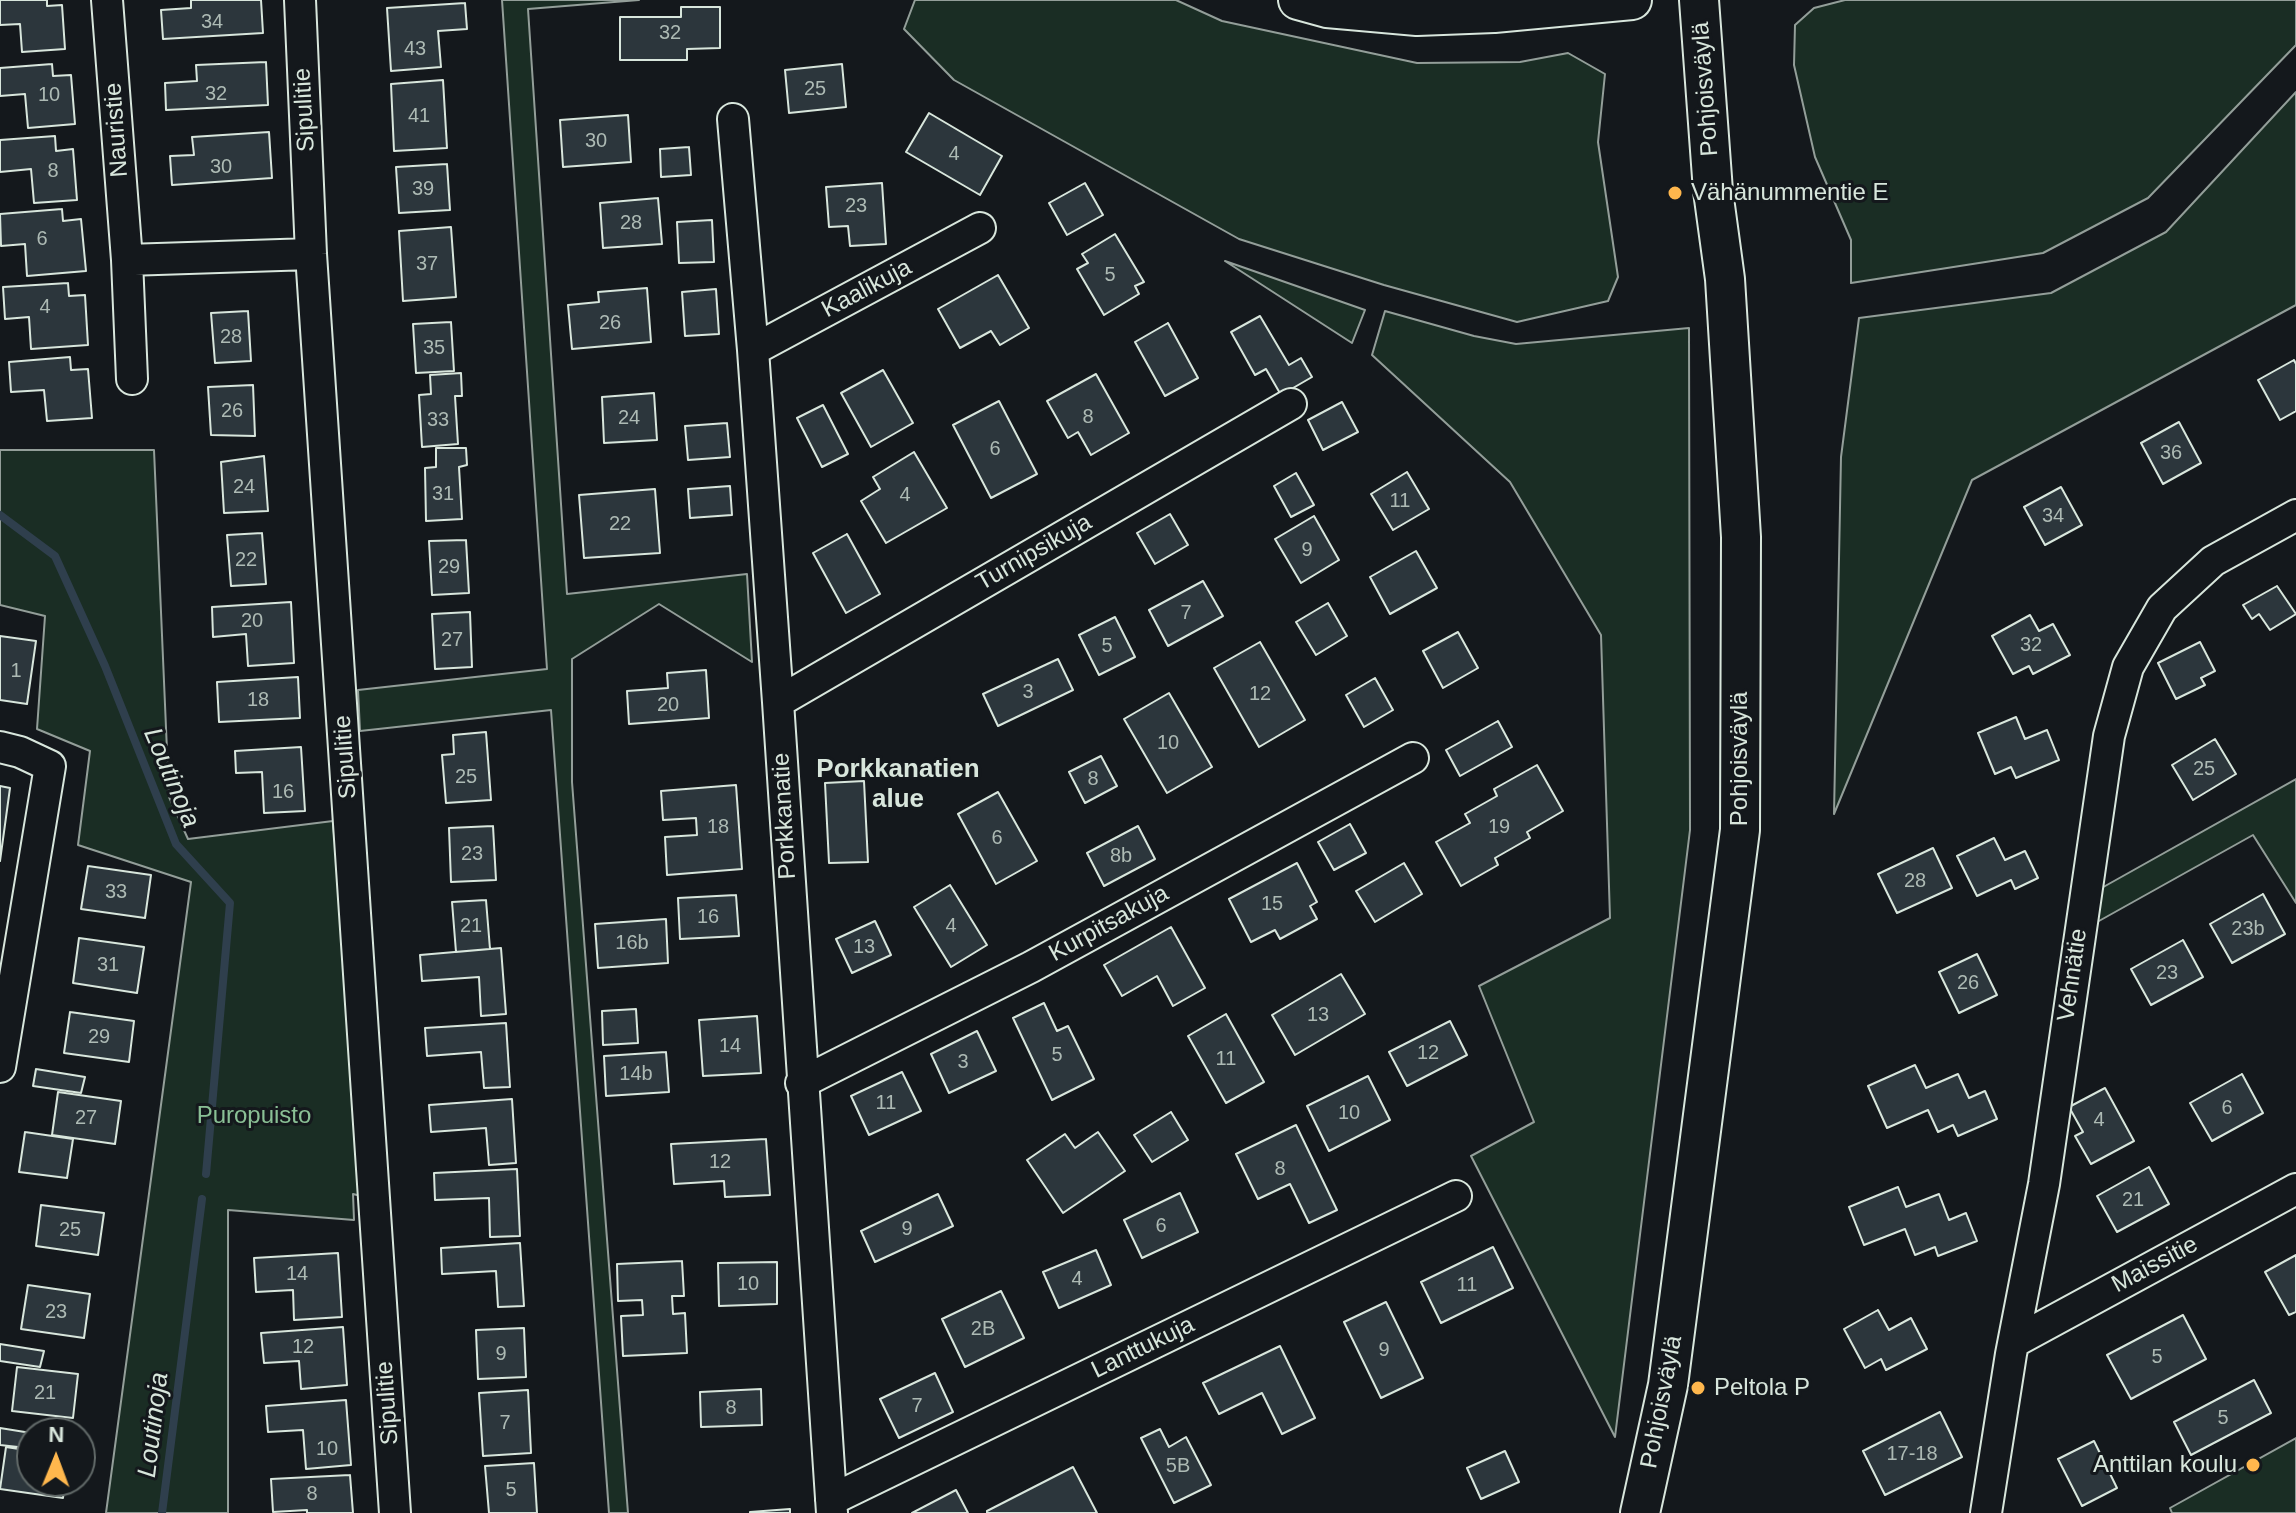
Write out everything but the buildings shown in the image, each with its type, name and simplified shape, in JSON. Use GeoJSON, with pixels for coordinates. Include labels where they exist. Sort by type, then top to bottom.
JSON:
{"type":"FeatureCollection","features":[{"type":"Feature","properties":{"kind":"main road"},"geometry":{"type":"LineString","coordinates":[[1298,0],[1327,8],[1417,16],[1494,13],[1632,0]]}},
{"type":"Feature","properties":{"kind":"main road","name":"Pohjoisväylä"},"geometry":{"type":"LineString","coordinates":[[1640,1513],[1668,1385],[1740,830],[1741,537],[1725,279],[1713,191],[1699,0]]}},
{"type":"Feature","properties":{"kind":"street","name":"Nauristie"},"geometry":{"type":"LineString","coordinates":[[107,0],[127,260],[132,379]]}},
{"type":"Feature","properties":{"kind":"street","name":"Sipulitie"},"geometry":{"type":"LineString","coordinates":[[300,0],[311,254],[395,1513]]}},
{"type":"Feature","properties":{"kind":"street","name":"Porkkanatie"},"geometry":{"type":"LineString","coordinates":[[733,119],[778,702],[831,1506]]}},
{"type":"Feature","properties":{"kind":"street","name":"Kaalikuja"},"geometry":{"type":"LineString","coordinates":[[753,350],[980,228]]}},
{"type":"Feature","properties":{"kind":"street"},"geometry":{"type":"LineString","coordinates":[[127,260],[311,254]]}},
{"type":"Feature","properties":{"kind":"street","name":"Turnipsikuja"},"geometry":{"type":"LineString","coordinates":[[778,702],[1291,404]]}},
{"type":"Feature","properties":{"kind":"street","name":"Vehnätie"},"geometry":{"type":"LineString","coordinates":[[1986,1513],[2044,1184],[2109,736],[2128,667],[2162,608],[2213,561],[2296,515]]}},
{"type":"Feature","properties":{"kind":"street"},"geometry":{"type":"LineString","coordinates":[[0,747],[20,752],[50,766],[0,1067]]}},
{"type":"Feature","properties":{"kind":"street","name":"Kurpitsakuja"},"geometry":{"type":"LineString","coordinates":[[801,1083],[1031,967],[1413,758]]}},
{"type":"Feature","properties":{"kind":"street","name":"Maissitie"},"geometry":{"type":"LineString","coordinates":[[2014,1342],[2296,1189]]}},
{"type":"Feature","properties":{"kind":"street","name":"Lanttukuja"},"geometry":{"type":"LineString","coordinates":[[831,1506],[1456,1196]]}},
{"type":"Feature","properties":{"kind":"green space"},"geometry":{"type":"Polygon","coordinates":[[[502,0],[639,0],[528,9],[567,594],[747,574],[752,662],[659,604],[572,659],[572,782],[628,1513],[609,1513],[551,710],[360,731],[358,690],[547,669],[502,0]]]}},
{"type":"Feature","properties":{"kind":"green space"},"geometry":{"type":"Polygon","coordinates":[[[915,0],[1176,0],[1222,21],[1417,63],[1520,62],[1568,53],[1605,74],[1598,142],[1618,277],[1608,301],[1517,322],[1384,285],[1239,239],[954,80],[904,29],[915,0]]]}},
{"type":"Feature","properties":{"kind":"green space"},"geometry":{"type":"Polygon","coordinates":[[[1845,0],[2296,0],[2296,45],[2148,198],[2043,253],[1851,283],[1851,240],[1815,157],[1794,65],[1795,25],[1814,8],[1845,0]]]}},
{"type":"Feature","properties":{"kind":"green space"},"geometry":{"type":"Polygon","coordinates":[[[2296,92],[2296,305],[1972,480],[1834,814],[1841,457],[1859,318],[2051,293],[2166,232],[2296,92]]]}},
{"type":"Feature","properties":{"kind":"green space"},"geometry":{"type":"Polygon","coordinates":[[[1225,261],[1365,310],[1352,343],[1225,261]]]}},
{"type":"Feature","properties":{"kind":"green space"},"geometry":{"type":"Polygon","coordinates":[[[1385,311],[1474,336],[1516,344],[1689,328],[1690,830],[1615,1437],[1471,1156],[1534,1122],[1479,986],[1610,918],[1601,635],[1510,482],[1372,355],[1385,311]]]}},
{"type":"Feature","properties":{"kind":"green space","name":"Puropuisto"},"geometry":{"type":"Polygon","coordinates":[[[0,450],[154,450],[169,797],[188,839],[333,821],[334,835],[342,833],[365,1197],[353,1194],[354,1220],[228,1210],[228,1513],[106,1513],[191,882],[78,845],[90,751],[37,729],[45,616],[0,605],[0,450]]]}},
{"type":"Feature","properties":{"kind":"green space"},"geometry":{"type":"Polygon","coordinates":[[[2296,779],[2296,903],[2253,835],[2090,926],[2098,890],[2296,779]]]}},
{"type":"Feature","properties":{"kind":"green space","name":"Anttilan koulu"},"geometry":{"type":"Polygon","coordinates":[[[2296,1438],[2296,1513],[2172,1513],[2170,1508],[2296,1438]]]}},
{"type":"Feature","properties":{"kind":"waterway","name":"Loutinoja"},"geometry":{"type":"LineString","coordinates":[[0,515],[55,556],[105,666],[176,844],[230,903],[206,1174]]}},
{"type":"Feature","properties":{"kind":"waterway","name":"Loutinoja"},"geometry":{"type":"LineString","coordinates":[[162,1513],[202,1199]]}},
{"type":"Feature","properties":{"kind":"place","name":"Vähänummentie E"},"geometry":{"type":"Point","coordinates":[1675,193]}},
{"type":"Feature","properties":{"kind":"place","name":"Peltola P"},"geometry":{"type":"Point","coordinates":[1698,1388]}},
{"type":"Feature","properties":{"kind":"place","name":"Anttilan koulu"},"geometry":{"type":"Point","coordinates":[2253,1465]}},
{"type":"Feature","properties":{"kind":"district","name":"Porkkanatien alue"},"geometry":{"type":"Point","coordinates":[898,785]}}]}
